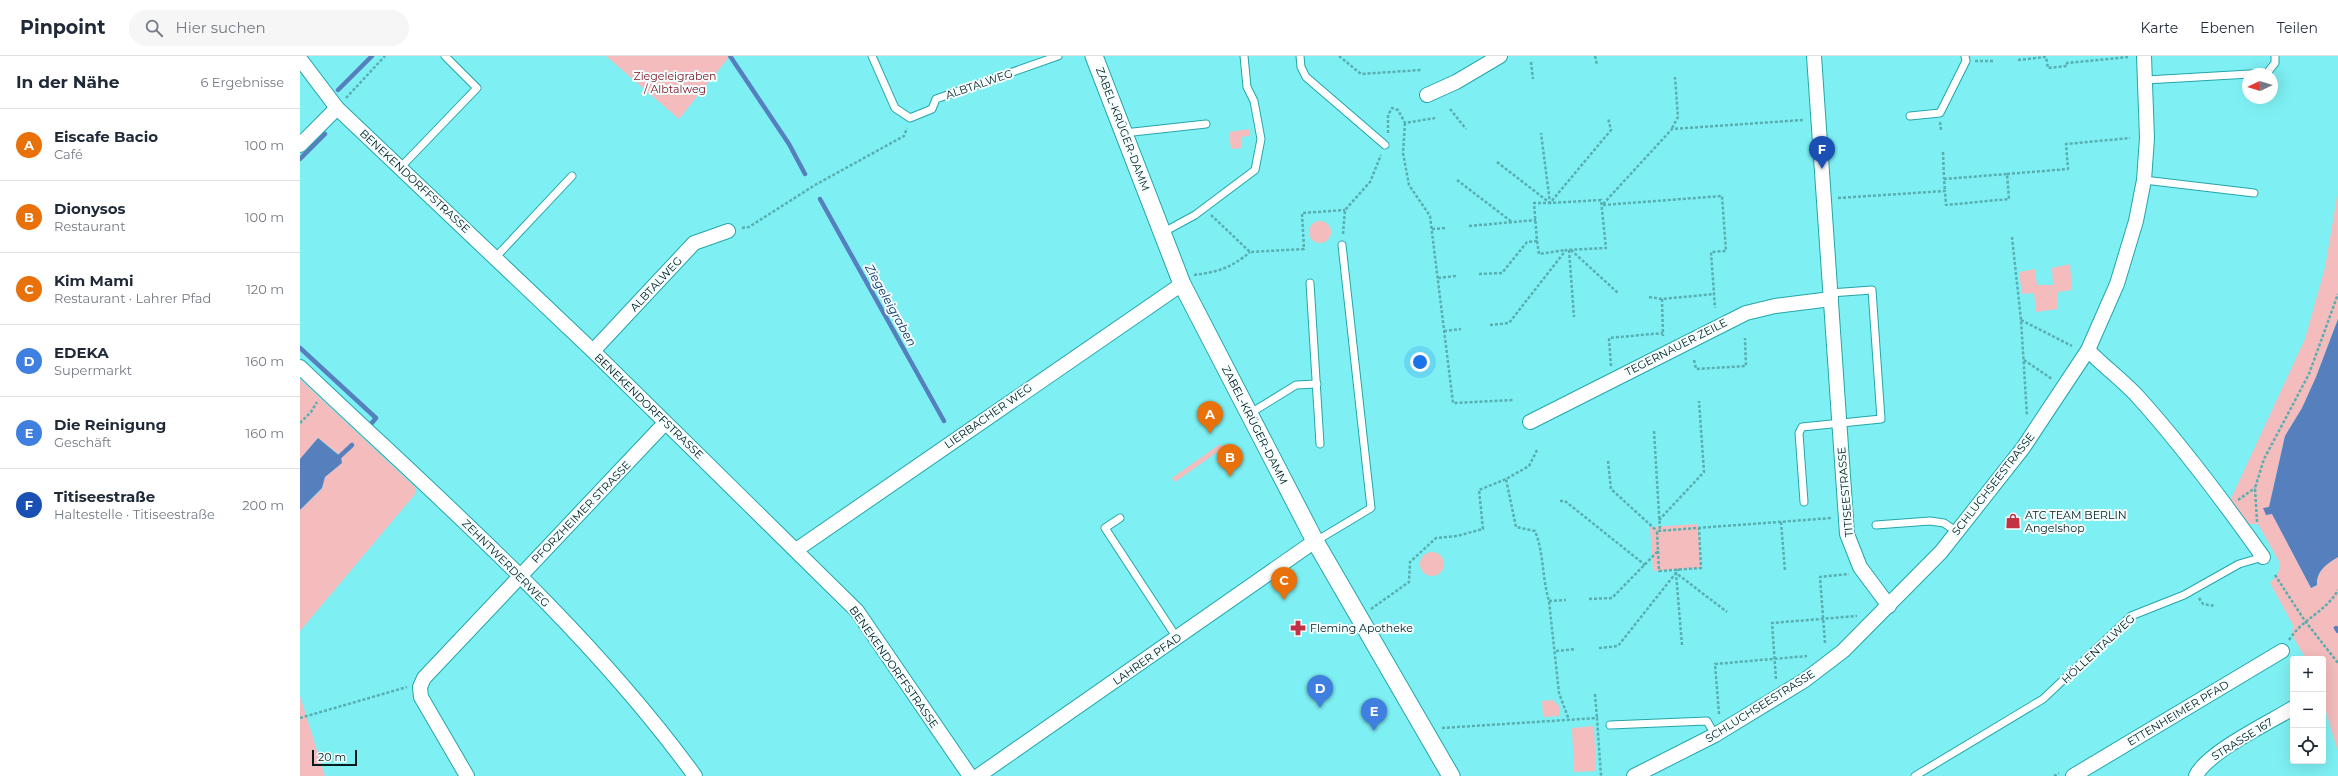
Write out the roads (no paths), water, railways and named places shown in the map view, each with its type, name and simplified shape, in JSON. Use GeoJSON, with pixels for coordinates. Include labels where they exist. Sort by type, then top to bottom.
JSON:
{"type":"FeatureCollection","features":[{"type":"Feature","properties":{"kind":"street","name":"ZABEL-KRÜGER-DAMM"},"geometry":{"type":"LineString","coordinates":[[1094,56],[1180,280],[1315,541],[1451,776]]}},
{"type":"Feature","properties":{"kind":"street"},"geometry":{"type":"LineString","coordinates":[[1427,95],[1456,82],[1500,56]]}},
{"type":"Feature","properties":{"kind":"street","name":"TITISEESTRASSE"},"geometry":{"type":"LineString","coordinates":[[1814,56],[1847,534],[1860,567],[1889,606]]}},
{"type":"Feature","properties":{"kind":"street","name":"SCHLUCHSEESTRASSE"},"geometry":{"type":"LineString","coordinates":[[1634,776],[1715,735],[1805,680],[1843,652],[1889,606],[1957,532],[2023,448],[2088,350],[2118,284],[2136,221],[2144,180],[2147,138],[2144,56]]}},
{"type":"Feature","properties":{"kind":"street","name":"BENEKENDORFFSTRASSE"},"geometry":{"type":"LineString","coordinates":[[300,59],[337,108],[401,167],[593,351],[857,611],[970,776]]}},
{"type":"Feature","properties":{"kind":"street"},"geometry":{"type":"LineString","coordinates":[[300,146],[337,108]]}},
{"type":"Feature","properties":{"kind":"street","name":"ALBTALWEG"},"geometry":{"type":"LineString","coordinates":[[593,351],[694,243],[728,231]]}},
{"type":"Feature","properties":{"kind":"street","name":"LIERBACHER WEG"},"geometry":{"type":"LineString","coordinates":[[796,550],[1180,280]]}},
{"type":"Feature","properties":{"kind":"street","name":"TEGERNAUER ZEILE"},"geometry":{"type":"LineString","coordinates":[[1530,422],[1746,313],[1830,296]]}},
{"type":"Feature","properties":{"kind":"street","name":"HÖLLENTALWEG"},"geometry":{"type":"LineString","coordinates":[[2088,350],[2138,397],[2183,449],[2226,504],[2263,557]]}},
{"type":"Feature","properties":{"kind":"street","name":"ZEHNTWERDERWEG"},"geometry":{"type":"LineString","coordinates":[[300,367],[520,574],[662,731],[695,776]]}},
{"type":"Feature","properties":{"kind":"street","name":"PFORZHEIMER STRASSE"},"geometry":{"type":"LineString","coordinates":[[466,776],[421,697],[420,687],[424,678],[520,574],[665,423]]}},
{"type":"Feature","properties":{"kind":"street","name":"LAHRER PFAD"},"geometry":{"type":"LineString","coordinates":[[978,776],[1315,541]]}},
{"type":"Feature","properties":{"kind":"street","name":"ETTENHEIMER PFAD"},"geometry":{"type":"LineString","coordinates":[[2073,776],[2282,651]]}},
{"type":"Feature","properties":{"kind":"street","name":"STRASSE 167"},"geometry":{"type":"LineString","coordinates":[[2196,776],[2205,764],[2218,753],[2290,710]]}},
{"type":"Feature","properties":{"kind":"lane"},"geometry":{"type":"LineString","coordinates":[[401,167],[477,88],[445,56]]}},
{"type":"Feature","properties":{"kind":"lane","name":"ALBTALWEG"},"geometry":{"type":"LineString","coordinates":[[872,56],[895,108],[910,118],[932,109],[936,99],[1058,56]]}},
{"type":"Feature","properties":{"kind":"lane"},"geometry":{"type":"LineString","coordinates":[[1162,233],[1178,226],[1204,209],[1255,170],[1260,155],[1261,139],[1254,101],[1248,87],[1244,56]]}},
{"type":"Feature","properties":{"kind":"lane"},"geometry":{"type":"LineString","coordinates":[[1300,56],[1301,67],[1306,77],[1385,145]]}},
{"type":"Feature","properties":{"kind":"lane"},"geometry":{"type":"LineString","coordinates":[[1910,116],[1940,113],[1966,61],[1965,56]]}},
{"type":"Feature","properties":{"kind":"lane"},"geometry":{"type":"LineString","coordinates":[[2146,80],[2267,73],[2275,63],[2275,56]]}},
{"type":"Feature","properties":{"kind":"lane"},"geometry":{"type":"LineString","coordinates":[[1124,133],[1206,124]]}},
{"type":"Feature","properties":{"kind":"lane"},"geometry":{"type":"LineString","coordinates":[[496,258],[572,176]]}},
{"type":"Feature","properties":{"kind":"lane"},"geometry":{"type":"LineString","coordinates":[[2144,180],[2254,193]]}},
{"type":"Feature","properties":{"kind":"lane"},"geometry":{"type":"LineString","coordinates":[[1315,541],[1333,533],[1371,508],[1342,244]]}},
{"type":"Feature","properties":{"kind":"lane"},"geometry":{"type":"LineString","coordinates":[[1310,283],[1320,444]]}},
{"type":"Feature","properties":{"kind":"lane"},"geometry":{"type":"LineString","coordinates":[[1804,502],[1799,432],[1802,427],[1881,419],[1872,290],[1830,296]]}},
{"type":"Feature","properties":{"kind":"lane"},"geometry":{"type":"LineString","coordinates":[[1249,414],[1296,385],[1317,384]]}},
{"type":"Feature","properties":{"kind":"lane"},"geometry":{"type":"LineString","coordinates":[[1120,518],[1105,528],[1177,638]]}},
{"type":"Feature","properties":{"kind":"lane"},"geometry":{"type":"LineString","coordinates":[[1876,525],[1930,521],[1944,523],[1957,532]]}},
{"type":"Feature","properties":{"kind":"lane","name":"HÖLLENTALWEG"},"geometry":{"type":"LineString","coordinates":[[1915,776],[2043,698],[2131,616],[2184,595],[2239,564],[2263,557]]}},
{"type":"Feature","properties":{"kind":"lane"},"geometry":{"type":"LineString","coordinates":[[1610,725],[1707,721],[1715,735]]}},
{"type":"Feature","properties":{"kind":"water"},"geometry":{"type":"Polygon","coordinates":[[[2338,319],[2338,557],[2323,568],[2318,576],[2317,585],[2311,588],[2272,514],[2266,515],[2263,508],[2269,507],[2285,436],[2302,408],[2316,377],[2338,319]]]}},
{"type":"Feature","properties":{"kind":"water"},"geometry":{"type":"Polygon","coordinates":[[[318,438],[341,457],[342,463],[325,477],[322,488],[300,510],[300,459],[318,438]]]}},
{"type":"Feature","properties":{"kind":"waterway"},"geometry":{"type":"LineString","coordinates":[[338,90],[372,56]]}},
{"type":"Feature","properties":{"kind":"waterway","name":"Ziegeleigraben"},"geometry":{"type":"LineString","coordinates":[[730,56],[789,144],[805,174]]}},
{"type":"Feature","properties":{"kind":"waterway"},"geometry":{"type":"LineString","coordinates":[[300,159],[325,134]]}},
{"type":"Feature","properties":{"kind":"waterway","name":"Ziegeleigraben"},"geometry":{"type":"LineString","coordinates":[[820,199],[944,421]]}},
{"type":"Feature","properties":{"kind":"waterway"},"geometry":{"type":"LineString","coordinates":[[300,348],[376,418],[371,424]]}},
{"type":"Feature","properties":{"kind":"waterway"},"geometry":{"type":"LineString","coordinates":[[337,459],[352,445]]}},
{"type":"Feature","properties":{"kind":"place","name":"Titiseestraße"},"geometry":{"type":"Point","coordinates":[1822,169]}},
{"type":"Feature","properties":{"kind":"place","name":"Eiscafe Bacio"},"geometry":{"type":"Point","coordinates":[1210,434]}},
{"type":"Feature","properties":{"kind":"place","name":"Dionysos"},"geometry":{"type":"Point","coordinates":[1230,477]}},
{"type":"Feature","properties":{"kind":"place","name":"ATC TEAM BERLIN Angelshop"},"geometry":{"type":"Point","coordinates":[2013,521]}},
{"type":"Feature","properties":{"kind":"place","name":"Kim Mami"},"geometry":{"type":"Point","coordinates":[1284,600]}},
{"type":"Feature","properties":{"kind":"place","name":"Fleming Apotheke"},"geometry":{"type":"Point","coordinates":[1298,628]}},
{"type":"Feature","properties":{"kind":"place","name":"EDEKA"},"geometry":{"type":"Point","coordinates":[1320,708]}},
{"type":"Feature","properties":{"kind":"place","name":"Die Reinigung"},"geometry":{"type":"Point","coordinates":[1374,731]}},
{"type":"Feature","properties":{"kind":"park label","name":"Ziegeleigraben / Albtalweg"},"geometry":{"type":"Point","coordinates":[675,82]}}]}
